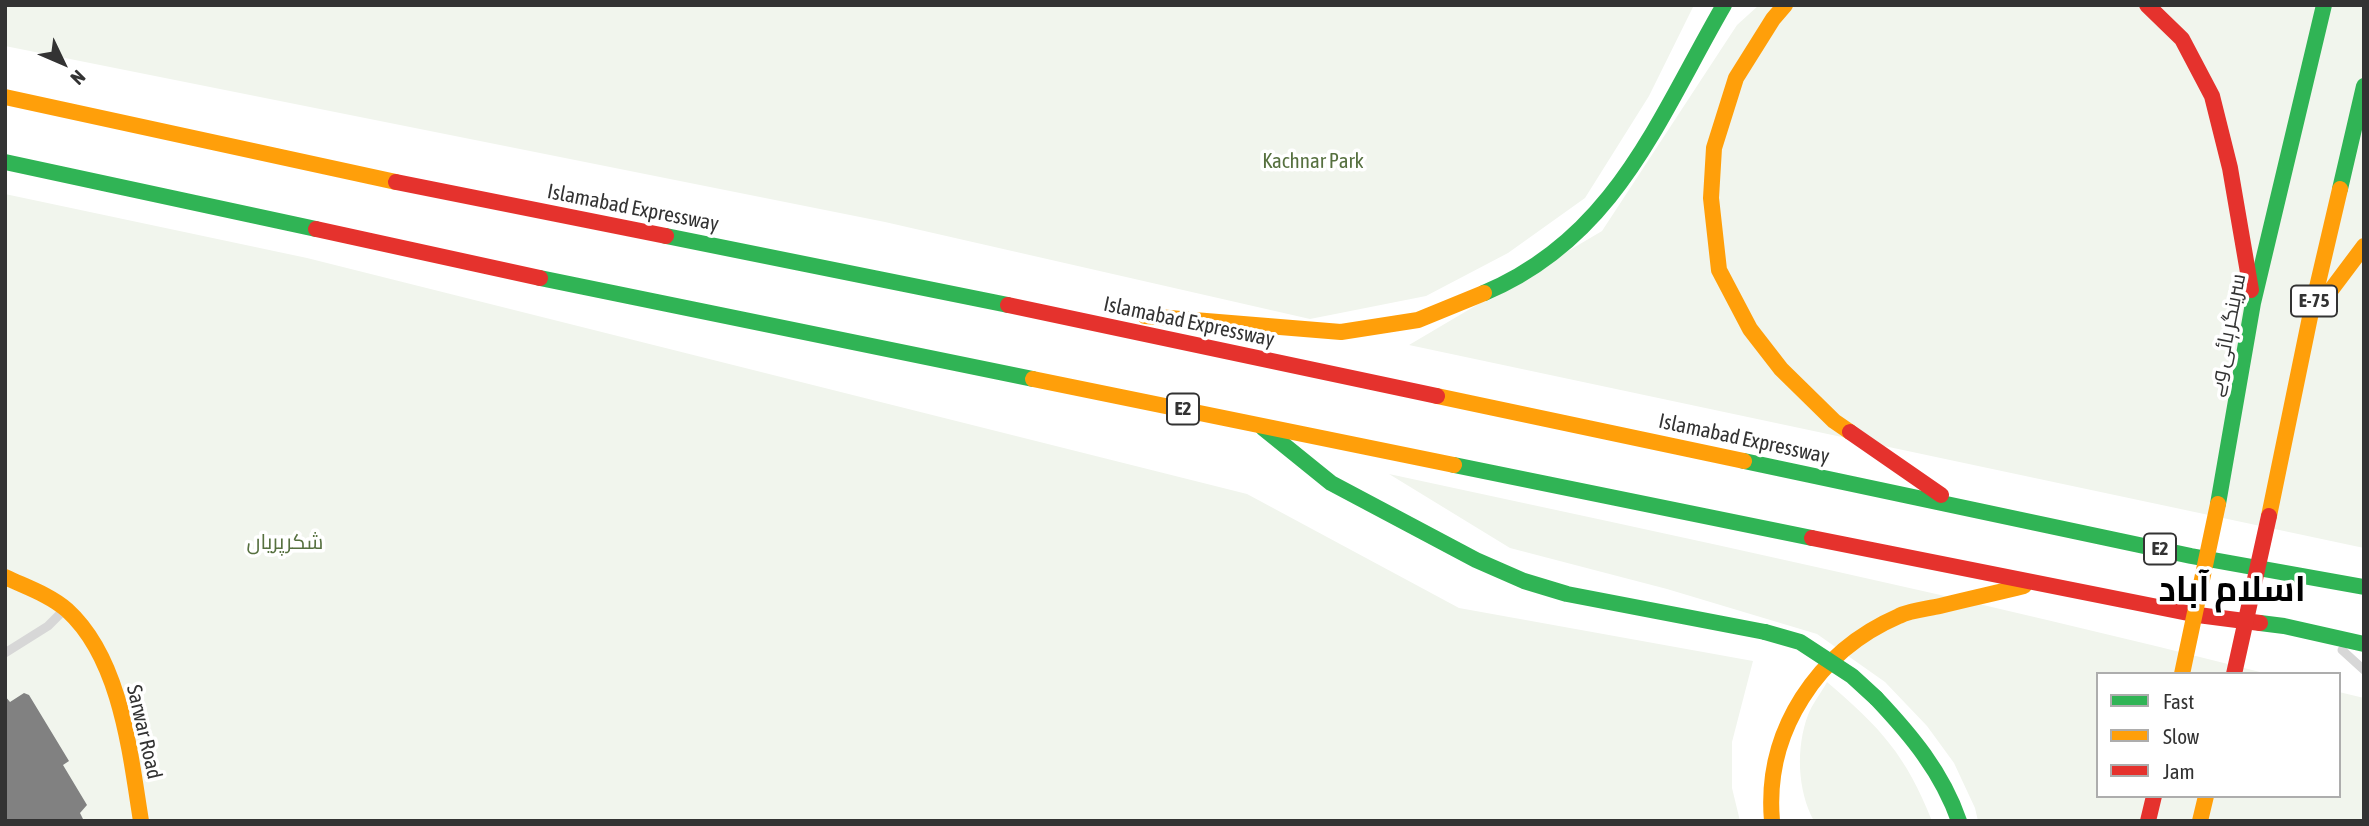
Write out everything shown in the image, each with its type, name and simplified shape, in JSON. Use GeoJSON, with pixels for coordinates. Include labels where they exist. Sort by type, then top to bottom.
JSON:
{"type":"FeatureCollection","features":[{"type":"Feature","properties":{"kind":"main road"},"geometry":{"type":"LineString","coordinates":[[1003,304],[1341,332],[1418,320],[1454,307],[1538,264],[1569,241],[1591,220],[1653,136],[1724,5]]}},
{"type":"Feature","properties":{"kind":"main road"},"geometry":{"type":"LineString","coordinates":[[1785,5],[1773,19],[1736,78],[1714,148],[1711,198],[1719,270],[1750,329],[1790,377],[1834,421],[1958,506]]}},
{"type":"Feature","properties":{"kind":"main road"},"geometry":{"type":"LineString","coordinates":[[2147,5],[2182,39],[2212,96],[2230,168],[2253,303]]}},
{"type":"Feature","properties":{"kind":"main road","name":"سرینگر ہائی وے"},"geometry":{"type":"LineString","coordinates":[[2182,672],[2218,504],[2253,303],[2324,5]]}},
{"type":"Feature","properties":{"kind":"main road","name":"E-75"},"geometry":{"type":"LineString","coordinates":[[2234,672],[2310,317],[2364,86]]}},
{"type":"Feature","properties":{"kind":"main road","name":"Islamabad Expressway"},"geometry":{"type":"LineString","coordinates":[[5,97],[388,180],[1003,304],[2191,556],[2364,587]]}},
{"type":"Feature","properties":{"kind":"main road","name":"E2"},"geometry":{"type":"LineString","coordinates":[[5,162],[573,285],[2033,583],[2198,615],[2284,626],[2364,643]]}},
{"type":"Feature","properties":{"kind":"main road"},"geometry":{"type":"LineString","coordinates":[[2310,317],[2364,246]]}},
{"type":"Feature","properties":{"kind":"main road"},"geometry":{"type":"LineString","coordinates":[[1258,424],[1331,483],[1476,560],[1524,581],[1566,594],[1765,632],[1800,642],[1852,676],[1877,698],[1918,743],[1953,799],[1959,821]]}},
{"type":"Feature","properties":{"kind":"main road","name":"Sarwar Road"},"geometry":{"type":"LineString","coordinates":[[5,578],[66,609],[95,646],[117,695],[141,821]]}},
{"type":"Feature","properties":{"kind":"main road"},"geometry":{"type":"LineString","coordinates":[[1772,821],[1777,754],[1789,720],[1808,685],[1850,643],[1900,615],[2033,583]]}},
{"type":"Feature","properties":{"kind":"main road"},"geometry":{"type":"LineString","coordinates":[[2200,821],[2206,798]]}},
{"type":"Feature","properties":{"kind":"lane"},"geometry":{"type":"LineString","coordinates":[[5,653],[48,626],[66,609]]}},
{"type":"Feature","properties":{"kind":"lane"},"geometry":{"type":"LineString","coordinates":[[2325,635],[2364,670]]}},
{"type":"Feature","properties":{"kind":"green space","name":"Kachnar Park"},"geometry":{"type":"Polygon","coordinates":[[[5,5],[1694,5],[1649,96],[1585,198],[1508,253],[1426,296],[1310,319],[885,222],[5,46],[5,5]]]}},
{"type":"Feature","properties":{"kind":"green space"},"geometry":{"type":"Polygon","coordinates":[[[1759,5],[2364,5],[2364,548],[1409,345],[1602,231],[1737,25],[1759,5]]]}},
{"type":"Feature","properties":{"kind":"green space","name":"شکرپریاں"},"geometry":{"type":"Polygon","coordinates":[[[5,194],[307,258],[1247,494],[1459,608],[1753,661],[1732,742],[1732,788],[1740,821],[5,821],[5,194]]]}},
{"type":"Feature","properties":{"kind":"green space"},"geometry":{"type":"Polygon","coordinates":[[[1389,474],[1940,595],[2260,672],[2096,672],[2096,798],[2341,798],[2341,692],[2364,698],[2364,821],[1978,821],[1975,808],[1954,763],[1927,726],[1885,682],[1817,634],[1667,589],[1510,548],[1389,474]]]}},
{"type":"Feature","properties":{"kind":"green space"},"geometry":{"type":"Polygon","coordinates":[[[1827,682],[1862,713],[1890,744],[1912,778],[1932,821],[1814,821],[1801,782],[1801,741],[1808,715],[1827,682]]]}},
{"type":"Feature","properties":{"kind":"building"},"geometry":{"type":"Polygon","coordinates":[[[24,693],[29,695],[69,761],[63,765],[87,805],[80,813],[84,821],[5,821],[5,696],[10,702],[24,693]]]}},
{"type":"Feature","properties":{"kind":"traffic: fast"},"geometry":{"type":"LineString","coordinates":[[1484,293],[1529,270],[1567,241],[1600,208],[1654,132],[1724,5]]}},
{"type":"Feature","properties":{"kind":"traffic: fast"},"geometry":{"type":"LineString","coordinates":[[2218,504],[2253,303],[2324,5]]}},
{"type":"Feature","properties":{"kind":"traffic: fast"},"geometry":{"type":"LineString","coordinates":[[2340,189],[2364,86]]}},
{"type":"Feature","properties":{"kind":"traffic: fast"},"geometry":{"type":"LineString","coordinates":[[5,162],[316,229]]}},
{"type":"Feature","properties":{"kind":"traffic: fast"},"geometry":{"type":"LineString","coordinates":[[666,236],[1008,305]]}},
{"type":"Feature","properties":{"kind":"traffic: fast"},"geometry":{"type":"LineString","coordinates":[[540,278],[1033,379]]}},
{"type":"Feature","properties":{"kind":"traffic: fast"},"geometry":{"type":"LineString","coordinates":[[1263,428],[1331,483],[1476,560],[1524,581],[1567,594],[1765,632]]}},
{"type":"Feature","properties":{"kind":"traffic: fast"},"geometry":{"type":"LineString","coordinates":[[1744,461],[2191,556],[2364,587]]}},
{"type":"Feature","properties":{"kind":"traffic: fast"},"geometry":{"type":"LineString","coordinates":[[1454,465],[1812,538]]}},
{"type":"Feature","properties":{"kind":"traffic: fast"},"geometry":{"type":"LineString","coordinates":[[2260,623],[2364,644]]}},
{"type":"Feature","properties":{"kind":"traffic: fast"},"geometry":{"type":"LineString","coordinates":[[1765,632],[1800,642],[1852,676],[1876,698]]}},
{"type":"Feature","properties":{"kind":"traffic: fast"},"geometry":{"type":"LineString","coordinates":[[1876,698],[1924,755],[1944,786],[1959,821]]}},
{"type":"Feature","properties":{"kind":"traffic: slow"},"geometry":{"type":"LineString","coordinates":[[1785,5],[1773,19],[1736,78],[1714,148],[1711,198],[1719,270],[1750,329],[1781,369],[1834,421],[1850,432]]}},
{"type":"Feature","properties":{"kind":"traffic: slow"},"geometry":{"type":"LineString","coordinates":[[5,97],[396,182]]}},
{"type":"Feature","properties":{"kind":"traffic: slow"},"geometry":{"type":"LineString","coordinates":[[2269,516],[2310,317],[2340,189]]}},
{"type":"Feature","properties":{"kind":"traffic: slow"},"geometry":{"type":"LineString","coordinates":[[2319,306],[2364,246]]}},
{"type":"Feature","properties":{"kind":"traffic: slow"},"geometry":{"type":"LineString","coordinates":[[1145,316],[1341,332],[1418,320],[1484,293]]}},
{"type":"Feature","properties":{"kind":"traffic: slow"},"geometry":{"type":"LineString","coordinates":[[1033,379],[1454,465]]}},
{"type":"Feature","properties":{"kind":"traffic: slow"},"geometry":{"type":"LineString","coordinates":[[1437,396],[1744,461]]}},
{"type":"Feature","properties":{"kind":"traffic: slow"},"geometry":{"type":"LineString","coordinates":[[2182,672],[2218,504]]}},
{"type":"Feature","properties":{"kind":"traffic: slow"},"geometry":{"type":"LineString","coordinates":[[5,577],[67,610],[85,630],[100,654],[120,708],[141,821]]}},
{"type":"Feature","properties":{"kind":"traffic: slow"},"geometry":{"type":"LineString","coordinates":[[1772,821],[1772,788],[1777,756],[1787,726],[1802,698],[1821,673],[1844,650],[1870,631],[1904,614],[2024,586]]}},
{"type":"Feature","properties":{"kind":"traffic: slow"},"geometry":{"type":"LineString","coordinates":[[2200,821],[2206,798]]}},
{"type":"Feature","properties":{"kind":"traffic: jam"},"geometry":{"type":"LineString","coordinates":[[2147,5],[2182,39],[2212,96],[2230,168],[2251,290]]}},
{"type":"Feature","properties":{"kind":"traffic: jam"},"geometry":{"type":"LineString","coordinates":[[396,182],[666,236]]}},
{"type":"Feature","properties":{"kind":"traffic: jam"},"geometry":{"type":"LineString","coordinates":[[316,229],[540,278]]}},
{"type":"Feature","properties":{"kind":"traffic: jam"},"geometry":{"type":"LineString","coordinates":[[1008,305],[1437,396]]}},
{"type":"Feature","properties":{"kind":"traffic: jam"},"geometry":{"type":"LineString","coordinates":[[1850,432],[1941,495]]}},
{"type":"Feature","properties":{"kind":"traffic: jam"},"geometry":{"type":"LineString","coordinates":[[2234,672],[2269,516]]}},
{"type":"Feature","properties":{"kind":"traffic: jam"},"geometry":{"type":"LineString","coordinates":[[1812,538],[2198,615],[2260,623]]}},
{"type":"Feature","properties":{"kind":"traffic: jam"},"geometry":{"type":"LineString","coordinates":[[2148,821],[2154,798]]}},
{"type":"Feature","properties":{"kind":"district","name":"اسلام آباد"},"geometry":{"type":"Point","coordinates":[2232,590]}}]}
